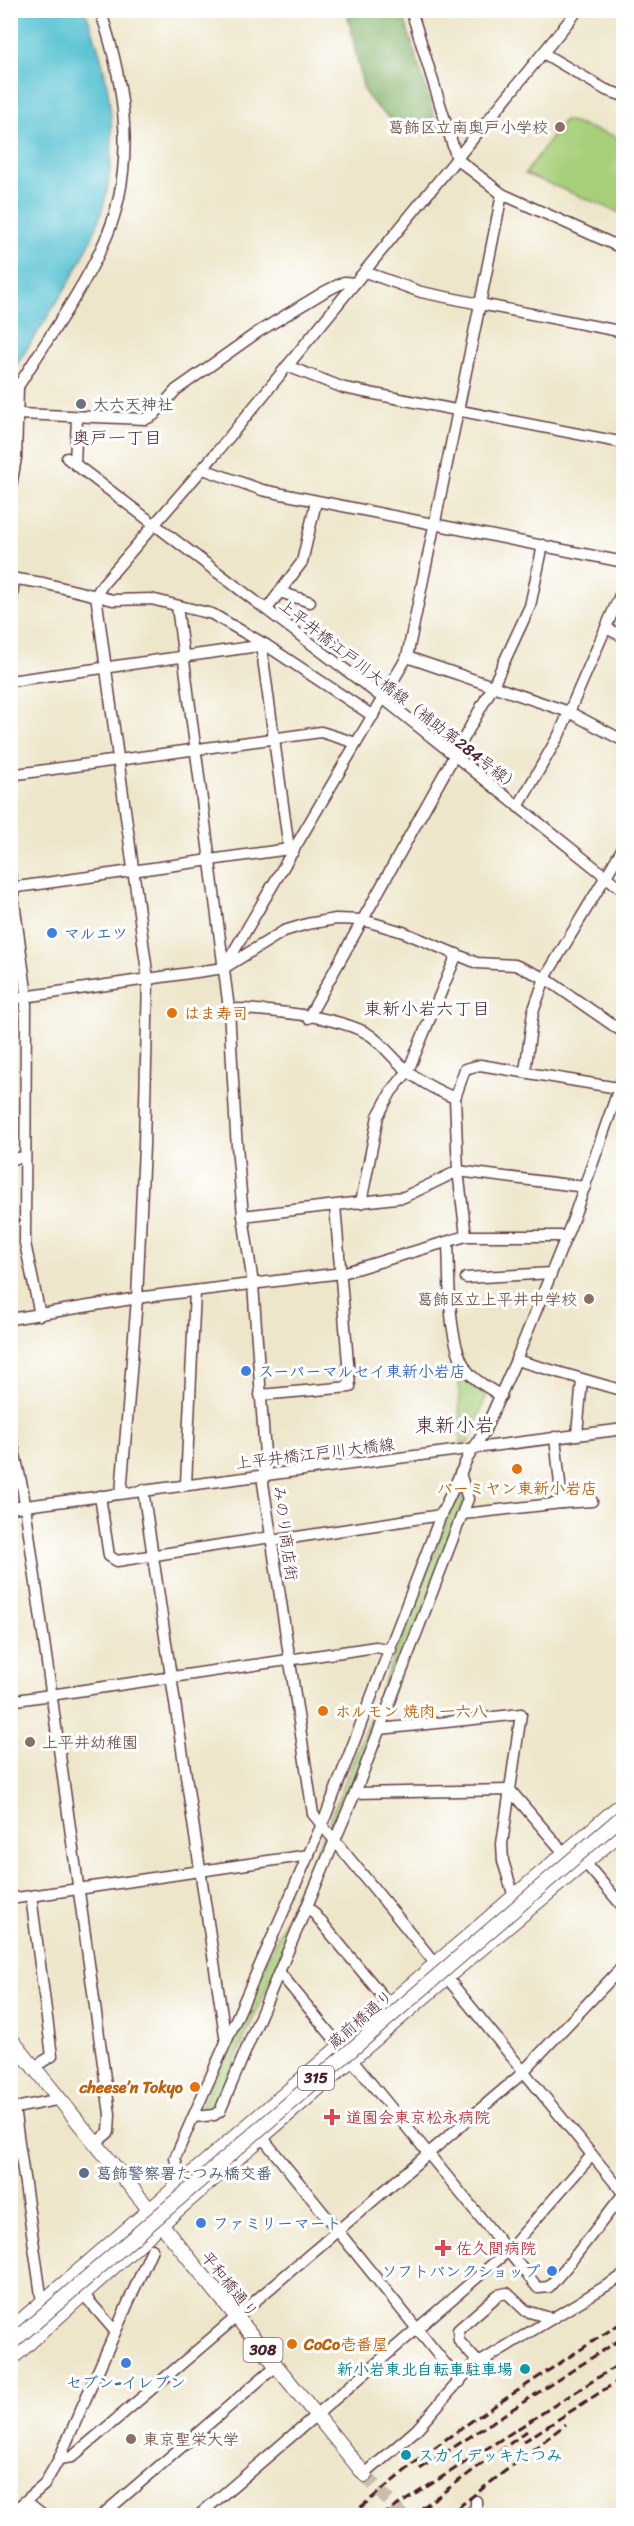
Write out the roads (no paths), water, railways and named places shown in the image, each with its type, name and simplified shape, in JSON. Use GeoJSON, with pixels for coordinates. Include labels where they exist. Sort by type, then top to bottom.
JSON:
{"type":"FeatureCollection","features":[{"type":"Feature","properties":{"kind":"main road"},"geometry":{"type":"LineString","coordinates":[[12,2327],[624,1802]]}},
{"type":"Feature","properties":{"kind":"main road","name":"蔵前橋通り"},"geometry":{"type":"LineString","coordinates":[[10,2344],[624,1815]]}},
{"type":"Feature","properties":{"kind":"main road"},"geometry":{"type":"LineString","coordinates":[[595,1827],[595,1840],[606,1845]]}},
{"type":"Feature","properties":{"kind":"main road"},"geometry":{"type":"LineString","coordinates":[[10,2360],[160,2225],[447,1977],[624,1830]]}},
{"type":"Feature","properties":{"kind":"main road","name":"308"},"geometry":{"type":"LineString","coordinates":[[10,2038],[150,2208],[160,2225]]}},
{"type":"Feature","properties":{"kind":"main road","name":"平和橋通り"},"geometry":{"type":"LineString","coordinates":[[160,2225],[365,2475]]}},
{"type":"Feature","properties":{"kind":"street"},"geometry":{"type":"LineString","coordinates":[[10,400],[103,245],[116,204],[124,162],[123,102],[112,45],[100,10]]}},
{"type":"Feature","properties":{"kind":"street"},"geometry":{"type":"LineString","coordinates":[[411,10],[457,159],[502,194],[624,249]]}},
{"type":"Feature","properties":{"kind":"street"},"geometry":{"type":"LineString","coordinates":[[121,1492],[136,1299],[144,1146],[148,979],[96,595],[203,469],[578,10]]}},
{"type":"Feature","properties":{"kind":"street"},"geometry":{"type":"LineString","coordinates":[[543,53],[606,90],[624,96]]}},
{"type":"Feature","properties":{"kind":"street"},"geometry":{"type":"LineString","coordinates":[[224,968],[407,657],[502,194]]}},
{"type":"Feature","properties":{"kind":"street"},"geometry":{"type":"LineString","coordinates":[[365,272],[421,292],[624,332]]}},
{"type":"Feature","properties":{"kind":"street"},"geometry":{"type":"LineString","coordinates":[[16,420],[77,417],[146,419],[154,415],[176,390],[258,332],[334,286],[344,282],[355,283]]}},
{"type":"Feature","properties":{"kind":"street"},"geometry":{"type":"LineString","coordinates":[[287,366],[344,388],[624,443]]}},
{"type":"Feature","properties":{"kind":"street"},"geometry":{"type":"LineString","coordinates":[[10,492],[14,480],[18,386]]}},
{"type":"Feature","properties":{"kind":"street","name":"上平井橋江戸川大橋線（補助第284号線）"},"geometry":{"type":"LineString","coordinates":[[77,417],[71,461],[157,524],[384,699],[624,891]]}},
{"type":"Feature","properties":{"kind":"street"},"geometry":{"type":"LineString","coordinates":[[203,469],[262,490],[316,502],[624,562]]}},
{"type":"Feature","properties":{"kind":"street"},"geometry":{"type":"LineString","coordinates":[[267,609],[302,562],[316,502]]}},
{"type":"Feature","properties":{"kind":"street"},"geometry":{"type":"LineString","coordinates":[[308,1018],[493,686],[530,606],[543,546]]}},
{"type":"Feature","properties":{"kind":"street"},"geometry":{"type":"LineString","coordinates":[[10,616],[12,579],[113,600],[151,599],[212,614],[266,645],[373,716]]}},
{"type":"Feature","properties":{"kind":"street"},"geometry":{"type":"LineString","coordinates":[[519,807],[527,796],[569,712],[624,582]]}},
{"type":"Feature","properties":{"kind":"street"},"geometry":{"type":"LineString","coordinates":[[280,592],[310,602]]}},
{"type":"Feature","properties":{"kind":"street","name":"みのり商店街"},"geometry":{"type":"LineString","coordinates":[[177,606],[212,861],[229,1009],[243,1216],[253,1284],[263,1483],[311,1809],[623,2194]]}},
{"type":"Feature","properties":{"kind":"street"},"geometry":{"type":"LineString","coordinates":[[606,628],[624,637]]}},
{"type":"Feature","properties":{"kind":"street"},"geometry":{"type":"LineString","coordinates":[[10,681],[266,645]]}},
{"type":"Feature","properties":{"kind":"street"},"geometry":{"type":"LineString","coordinates":[[266,645],[262,651],[291,851]]}},
{"type":"Feature","properties":{"kind":"street"},"geometry":{"type":"LineString","coordinates":[[407,657],[569,712],[624,741]]}},
{"type":"Feature","properties":{"kind":"street"},"geometry":{"type":"LineString","coordinates":[[10,775],[321,732],[356,742]]}},
{"type":"Feature","properties":{"kind":"street"},"geometry":{"type":"LineString","coordinates":[[525,1072],[533,1012],[545,978],[624,846]]}},
{"type":"Feature","properties":{"kind":"street"},"geometry":{"type":"LineString","coordinates":[[12,888],[291,851]]}},
{"type":"Feature","properties":{"kind":"street"},"geometry":{"type":"LineString","coordinates":[[10,873],[26,996],[25,1244],[40,1315]]}},
{"type":"Feature","properties":{"kind":"street"},"geometry":{"type":"LineString","coordinates":[[10,999],[224,968],[284,931],[336,919],[363,920],[404,932],[477,963],[515,965],[545,978],[624,1033]]}},
{"type":"Feature","properties":{"kind":"street"},"geometry":{"type":"LineString","coordinates":[[361,1203],[378,1116],[391,1092],[408,1071],[457,954]]}},
{"type":"Feature","properties":{"kind":"street"},"geometry":{"type":"LineString","coordinates":[[229,1009],[270,1009],[342,1023],[370,1035],[408,1071],[440,1092],[455,1098]]}},
{"type":"Feature","properties":{"kind":"street"},"geometry":{"type":"LineString","coordinates":[[465,1236],[458,1172],[455,1098],[465,1069],[480,1065],[618,1088]]}},
{"type":"Feature","properties":{"kind":"street"},"geometry":{"type":"LineString","coordinates":[[185,2179],[178,2170],[175,2158],[322,1825],[441,1515],[516,1360],[585,1187],[624,1074]]}},
{"type":"Feature","properties":{"kind":"street"},"geometry":{"type":"LineString","coordinates":[[10,1159],[25,1157]]}},
{"type":"Feature","properties":{"kind":"street"},"geometry":{"type":"LineString","coordinates":[[243,1216],[404,1197],[458,1172],[585,1187]]}},
{"type":"Feature","properties":{"kind":"street"},"geometry":{"type":"LineString","coordinates":[[260,1395],[351,1387],[335,1206]]}},
{"type":"Feature","properties":{"kind":"street"},"geometry":{"type":"LineString","coordinates":[[10,1319],[136,1299],[342,1273],[448,1243],[465,1236],[566,1236]]}},
{"type":"Feature","properties":{"kind":"street"},"geometry":{"type":"LineString","coordinates":[[448,1243],[450,1299],[458,1355],[471,1375],[501,1395]]}},
{"type":"Feature","properties":{"kind":"street"},"geometry":{"type":"LineString","coordinates":[[466,1278],[551,1273]]}},
{"type":"Feature","properties":{"kind":"street"},"geometry":{"type":"LineString","coordinates":[[186,1484],[195,1291]]}},
{"type":"Feature","properties":{"kind":"street"},"geometry":{"type":"LineString","coordinates":[[516,1360],[624,1391]]}},
{"type":"Feature","properties":{"kind":"street"},"geometry":{"type":"LineString","coordinates":[[577,1434],[582,1380]]}},
{"type":"Feature","properties":{"kind":"street","name":"上平井橋江戸川大橋線"},"geometry":{"type":"LineString","coordinates":[[10,1508],[624,1429]]}},
{"type":"Feature","properties":{"kind":"street"},"geometry":{"type":"LineString","coordinates":[[10,1431],[23,1507],[111,2120],[109,2132],[97,2142]]}},
{"type":"Feature","properties":{"kind":"street"},"geometry":{"type":"LineString","coordinates":[[555,1437],[562,1503]]}},
{"type":"Feature","properties":{"kind":"street"},"geometry":{"type":"LineString","coordinates":[[194,2117],[214,2115],[219,2111],[355,1793],[468,1499],[460,1473]]}},
{"type":"Feature","properties":{"kind":"street"},"geometry":{"type":"LineString","coordinates":[[143,1490],[198,1870],[226,2042]]}},
{"type":"Feature","properties":{"kind":"street"},"geometry":{"type":"LineString","coordinates":[[100,1496],[109,1556],[117,1561],[441,1515]]}},
{"type":"Feature","properties":{"kind":"street"},"geometry":{"type":"LineString","coordinates":[[463,1514],[592,1501]]}},
{"type":"Feature","properties":{"kind":"street"},"geometry":{"type":"LineString","coordinates":[[10,1701],[376,1647],[391,1650]]}},
{"type":"Feature","properties":{"kind":"street"},"geometry":{"type":"LineString","coordinates":[[380,1729],[521,1714],[501,1854],[514,1897]]}},
{"type":"Feature","properties":{"kind":"street"},"geometry":{"type":"LineString","coordinates":[[355,1793],[510,1790],[568,1850],[585,1863],[624,1908]]}},
{"type":"Feature","properties":{"kind":"street"},"geometry":{"type":"LineString","coordinates":[[10,1899],[309,1855]]}},
{"type":"Feature","properties":{"kind":"street"},"geometry":{"type":"LineString","coordinates":[[31,1896],[52,2056],[34,2067]]}},
{"type":"Feature","properties":{"kind":"street"},"geometry":{"type":"LineString","coordinates":[[308,1906],[389,2004]]}},
{"type":"Feature","properties":{"kind":"street"},"geometry":{"type":"LineString","coordinates":[[59,2460],[72,2457],[524,2071],[624,1965]]}},
{"type":"Feature","properties":{"kind":"street"},"geometry":{"type":"LineString","coordinates":[[279,1972],[340,2046]]}},
{"type":"Feature","properties":{"kind":"street"},"geometry":{"type":"LineString","coordinates":[[352,2060],[536,2286],[543,2289],[549,2287],[623,2194]]}},
{"type":"Feature","properties":{"kind":"street"},"geometry":{"type":"LineString","coordinates":[[42,2302],[12,2108],[61,2099]]}},
{"type":"Feature","properties":{"kind":"street"},"geometry":{"type":"LineString","coordinates":[[262,2137],[460,2382]]}},
{"type":"Feature","properties":{"kind":"street"},"geometry":{"type":"LineString","coordinates":[[198,2516],[508,2251],[592,2156]]}},
{"type":"Feature","properties":{"kind":"street"},"geometry":{"type":"LineString","coordinates":[[10,2514],[44,2485],[59,2460],[152,2249]]}},
{"type":"Feature","properties":{"kind":"street"},"geometry":{"type":"LineString","coordinates":[[365,2475],[416,2430],[430,2411],[460,2382],[477,2361],[482,2361],[550,2318],[561,2315],[624,2275]]}},
{"type":"Feature","properties":{"kind":"street"},"geometry":{"type":"LineString","coordinates":[[477,2361],[458,2337],[462,2325],[501,2293],[507,2294],[526,2311],[550,2318]]}},
{"type":"Feature","properties":{"kind":"street"},"geometry":{"type":"LineString","coordinates":[[83,2294],[115,2331]]}},
{"type":"Feature","properties":{"kind":"street"},"geometry":{"type":"LineString","coordinates":[[526,2311],[526,2332]]}},
{"type":"Feature","properties":{"kind":"street"},"geometry":{"type":"LineString","coordinates":[[101,2516],[276,2366]]}},
{"type":"Feature","properties":{"kind":"street"},"geometry":{"type":"LineString","coordinates":[[26,2501],[45,2516]]}},
{"type":"Feature","properties":{"kind":"street"},"geometry":{"type":"LineString","coordinates":[[467,2516],[476,2508],[476,2501]]}},
{"type":"Feature","properties":{"kind":"water"},"geometry":{"type":"Polygon","coordinates":[[[11,10],[85,11],[103,65],[111,121],[112,150],[103,206],[86,252],[11,374],[11,10]]]}},
{"type":"Feature","properties":{"kind":"tunnel"},"geometry":{"type":"LineString","coordinates":[[365,2475],[402,2516]]}},
{"type":"Feature","properties":{"kind":"railway"},"geometry":{"type":"LineString","coordinates":[[350,2516],[428,2452],[624,2321]]}},
{"type":"Feature","properties":{"kind":"railway"},"geometry":{"type":"LineString","coordinates":[[420,2469],[624,2337]]}},
{"type":"Feature","properties":{"kind":"railway"},"geometry":{"type":"LineString","coordinates":[[381,2516],[624,2361]]}},
{"type":"Feature","properties":{"kind":"railway"},"geometry":{"type":"LineString","coordinates":[[523,2442],[624,2377]]}},
{"type":"Feature","properties":{"kind":"railway"},"geometry":{"type":"LineString","coordinates":[[447,2516],[566,2424]]}},
{"type":"Feature","properties":{"kind":"railway"},"geometry":{"type":"LineString","coordinates":[[411,2516],[527,2431]]}},
{"type":"Feature","properties":{"kind":"place","name":"葛飾区立南奥戸小学校"},"geometry":{"type":"Point","coordinates":[560,127]}},
{"type":"Feature","properties":{"kind":"place","name":"大六天神社"},"geometry":{"type":"Point","coordinates":[81,404]}},
{"type":"Feature","properties":{"kind":"place","name":"マルエツ"},"geometry":{"type":"Point","coordinates":[52,933]}},
{"type":"Feature","properties":{"kind":"place","name":"はま寿司"},"geometry":{"type":"Point","coordinates":[172,1013]}},
{"type":"Feature","properties":{"kind":"place","name":"葛飾区立上平井中学校"},"geometry":{"type":"Point","coordinates":[589,1299]}},
{"type":"Feature","properties":{"kind":"place","name":"スーパーマルセイ東新小岩店"},"geometry":{"type":"Point","coordinates":[246,1371]}},
{"type":"Feature","properties":{"kind":"place","name":"バーミヤン東新小岩店"},"geometry":{"type":"Point","coordinates":[517,1469]}},
{"type":"Feature","properties":{"kind":"place","name":"ホルモン 焼肉 一六八"},"geometry":{"type":"Point","coordinates":[323,1711]}},
{"type":"Feature","properties":{"kind":"place","name":"上平井幼稚園"},"geometry":{"type":"Point","coordinates":[30,1742]}},
{"type":"Feature","properties":{"kind":"place","name":"cheese’n Tokyo"},"geometry":{"type":"Point","coordinates":[195,2087]}},
{"type":"Feature","properties":{"kind":"place","name":"道園会東京松永病院"},"geometry":{"type":"Point","coordinates":[332,2117]}},
{"type":"Feature","properties":{"kind":"place","name":"葛飾警察署たつみ橋交番"},"geometry":{"type":"Point","coordinates":[84,2173]}},
{"type":"Feature","properties":{"kind":"place","name":"ファミリーマート"},"geometry":{"type":"Point","coordinates":[201,2223]}},
{"type":"Feature","properties":{"kind":"place","name":"佐久間病院"},"geometry":{"type":"Point","coordinates":[443,2248]}},
{"type":"Feature","properties":{"kind":"place","name":"ソフトバンクショップ"},"geometry":{"type":"Point","coordinates":[552,2271]}},
{"type":"Feature","properties":{"kind":"place","name":"CoCo壱番屋"},"geometry":{"type":"Point","coordinates":[292,2344]}},
{"type":"Feature","properties":{"kind":"place","name":"セブン-イレブン"},"geometry":{"type":"Point","coordinates":[126,2363]}},
{"type":"Feature","properties":{"kind":"place","name":"新小岩東北自転車駐車場"},"geometry":{"type":"Point","coordinates":[525,2369]}},
{"type":"Feature","properties":{"kind":"place","name":"東京聖栄大学"},"geometry":{"type":"Point","coordinates":[131,2439]}},
{"type":"Feature","properties":{"kind":"place","name":"スカイデッキたつみ"},"geometry":{"type":"Point","coordinates":[406,2455]}},
{"type":"Feature","properties":{"kind":"district","name":"奥戸一丁目"},"geometry":{"type":"Point","coordinates":[117,438]}},
{"type":"Feature","properties":{"kind":"district","name":"東新小岩六丁目"},"geometry":{"type":"Point","coordinates":[427,1009]}},
{"type":"Feature","properties":{"kind":"district","name":"東新小岩"},"geometry":{"type":"Point","coordinates":[455,1425]}}]}
